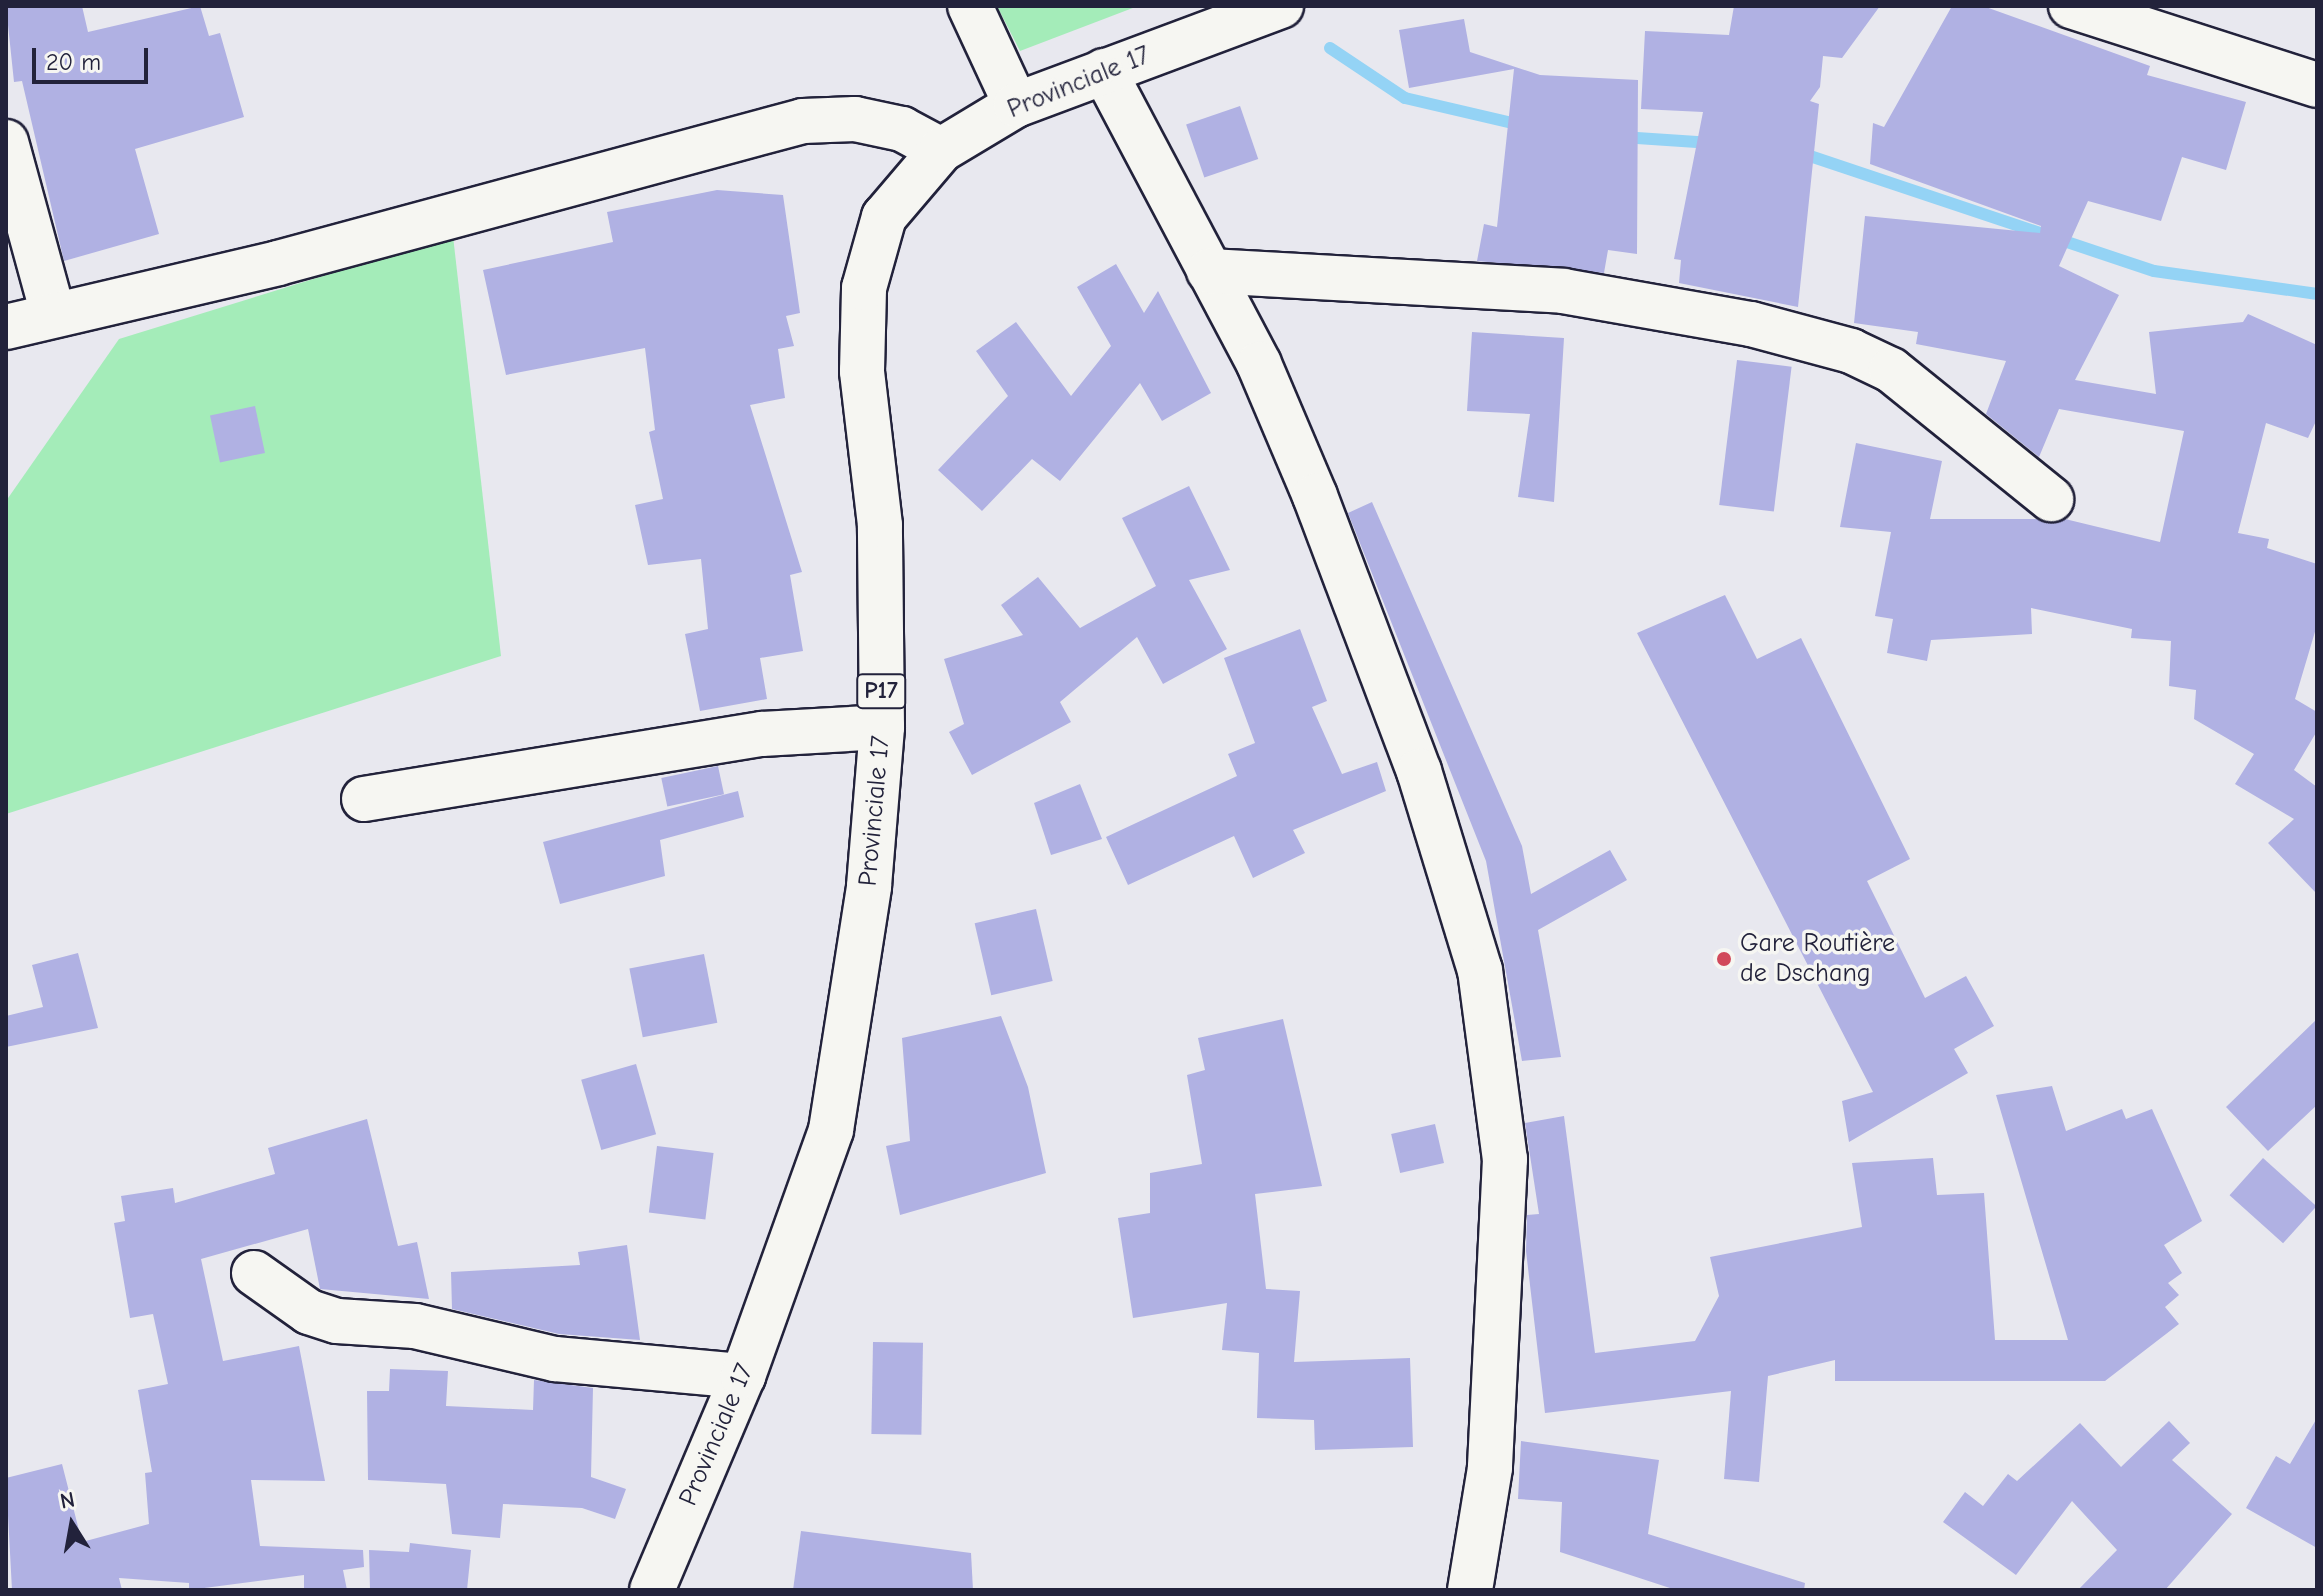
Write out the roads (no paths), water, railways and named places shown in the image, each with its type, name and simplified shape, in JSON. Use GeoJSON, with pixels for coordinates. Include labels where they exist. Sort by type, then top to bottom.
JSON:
{"type":"FeatureCollection","features":[{"type":"Feature","properties":{"kind":"street"},"geometry":{"type":"LineString","coordinates":[[970,6],[1016,105]]}},
{"type":"Feature","properties":{"kind":"street","name":"Provinciale 17"},"geometry":{"type":"LineString","coordinates":[[652,1590],[743,1376],[831,1130],[869,886],[882,727],[880,525],[862,371],[864,288],[884,217],[941,150],[1016,105],[1281,6]]}},
{"type":"Feature","properties":{"kind":"street"},"geometry":{"type":"LineString","coordinates":[[2071,6],[2317,85]]}},
{"type":"Feature","properties":{"kind":"street"},"geometry":{"type":"LineString","coordinates":[[1104,71],[1259,364],[1315,496],[1419,771],[1480,970],[1505,1159],[1490,1468],[1470,1590]]}},
{"type":"Feature","properties":{"kind":"street"},"geometry":{"type":"LineString","coordinates":[[6,327],[278,263],[803,121],[871,122],[941,150]]}},
{"type":"Feature","properties":{"kind":"street"},"geometry":{"type":"LineString","coordinates":[[6,142],[53,314]]}},
{"type":"Feature","properties":{"kind":"street"},"geometry":{"type":"LineString","coordinates":[[1209,271],[1563,291],[1751,324],[1851,351],[1891,370],[2051,499]]}},
{"type":"Feature","properties":{"kind":"street"},"geometry":{"type":"LineString","coordinates":[[364,799],[762,734],[882,727]]}},
{"type":"Feature","properties":{"kind":"street"},"geometry":{"type":"LineString","coordinates":[[254,1273],[309,1312],[337,1321],[415,1326],[614,1367],[743,1376]]}},
{"type":"Feature","properties":{"kind":"waterway"},"geometry":{"type":"LineString","coordinates":[[1330,48],[1405,98],[1521,125]]}},
{"type":"Feature","properties":{"kind":"waterway"},"geometry":{"type":"LineString","coordinates":[[1622,137],[1712,143]]}},
{"type":"Feature","properties":{"kind":"waterway"},"geometry":{"type":"LineString","coordinates":[[1801,153],[2154,271],[2317,294]]}},
{"type":"Feature","properties":{"kind":"place","name":"Gare Routière de Dschang"},"geometry":{"type":"Point","coordinates":[1724,959]}}]}
